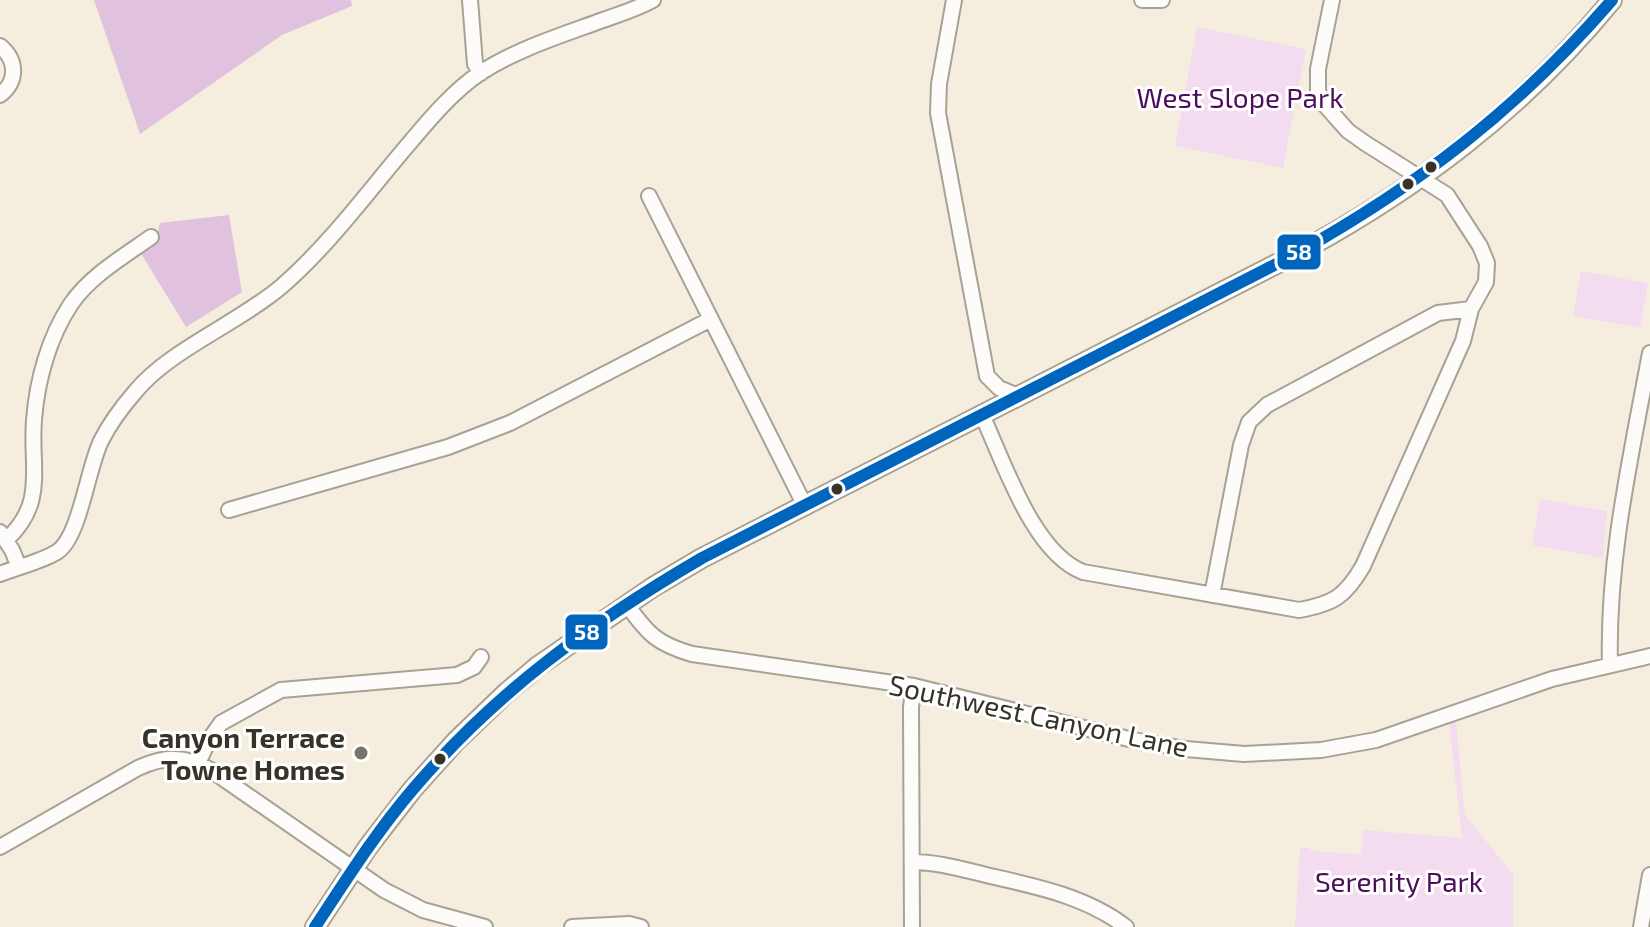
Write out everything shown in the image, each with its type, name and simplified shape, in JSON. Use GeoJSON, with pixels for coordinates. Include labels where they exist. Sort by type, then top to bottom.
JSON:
{"type":"FeatureCollection","features":[{"type":"Feature","properties":{"kind":"main road"},"geometry":{"type":"LineString","coordinates":[[315,927],[353,869],[412,790],[466,731],[538,666],[702,558],[1330,236],[1421,179],[1510,109],[1567,54],[1612,0]]}},
{"type":"Feature","properties":{"kind":"street"},"geometry":{"type":"LineString","coordinates":[[470,0],[475,64],[481,73]]}},
{"type":"Feature","properties":{"kind":"street"},"geometry":{"type":"LineString","coordinates":[[0,574],[58,551],[72,535],[86,479],[100,442],[116,415],[143,382],[171,360],[246,314],[281,286],[311,258],[430,120],[481,73],[524,50],[653,0]]}},
{"type":"Feature","properties":{"kind":"street"},"geometry":{"type":"LineString","coordinates":[[954,0],[939,84],[938,113],[987,376],[999,388],[1018,396]]}},
{"type":"Feature","properties":{"kind":"street"},"geometry":{"type":"LineString","coordinates":[[1142,0],[1162,0]]}},
{"type":"Feature","properties":{"kind":"street"},"geometry":{"type":"LineString","coordinates":[[982,415],[1040,537],[1071,567],[1083,572],[1299,610],[1338,598],[1352,584],[1363,566],[1463,341],[1471,309],[1486,282],[1487,263],[1480,246],[1447,195],[1348,131],[1324,104],[1318,91],[1318,69],[1332,0]]}},
{"type":"Feature","properties":{"kind":"street"},"geometry":{"type":"LineString","coordinates":[[0,46],[9,53],[14,74],[11,84],[0,95]]}},
{"type":"Feature","properties":{"kind":"street"},"geometry":{"type":"LineString","coordinates":[[649,196],[805,506]]}},
{"type":"Feature","properties":{"kind":"street"},"geometry":{"type":"LineString","coordinates":[[19,567],[3,536],[22,523],[34,492],[33,423],[44,364],[56,330],[86,286],[151,237]]}},
{"type":"Feature","properties":{"kind":"street"},"geometry":{"type":"LineString","coordinates":[[1212,595],[1241,445],[1249,422],[1267,405],[1438,313],[1471,309]]}},
{"type":"Feature","properties":{"kind":"street"},"geometry":{"type":"LineString","coordinates":[[229,510],[448,447],[510,423],[711,319]]}},
{"type":"Feature","properties":{"kind":"street"},"geometry":{"type":"LineString","coordinates":[[1610,665],[1608,612],[1618,535],[1650,353]]}},
{"type":"Feature","properties":{"kind":"street","name":"Southwest Canyon Lane"},"geometry":{"type":"LineString","coordinates":[[627,605],[649,635],[677,650],[914,686],[1158,745],[1225,753],[1321,750],[1376,740],[1552,679],[1650,656]]}},
{"type":"Feature","properties":{"kind":"street"},"geometry":{"type":"LineString","coordinates":[[198,763],[221,723],[281,690],[462,675],[474,667],[481,657]]}},
{"type":"Feature","properties":{"kind":"street"},"geometry":{"type":"LineString","coordinates":[[912,927],[911,707],[914,686]]}},
{"type":"Feature","properties":{"kind":"street"},"geometry":{"type":"LineString","coordinates":[[0,847],[151,762],[170,757],[198,763],[384,890],[423,910],[485,927]]}},
{"type":"Feature","properties":{"kind":"street"},"geometry":{"type":"LineString","coordinates":[[912,862],[931,862],[1035,886],[1102,912],[1126,927]]}},
{"type":"Feature","properties":{"kind":"street"},"geometry":{"type":"LineString","coordinates":[[1641,927],[1650,875]]}},
{"type":"Feature","properties":{"kind":"street"},"geometry":{"type":"LineString","coordinates":[[572,927],[629,924],[641,927]]}},
{"type":"Feature","properties":{"kind":"green space","name":"West Slope Park"},"geometry":{"type":"Polygon","coordinates":[[[1197,27],[1306,49],[1283,168],[1175,146],[1197,27]]]}},
{"type":"Feature","properties":{"kind":"green space"},"geometry":{"type":"Polygon","coordinates":[[[1581,271],[1648,283],[1640,328],[1573,316],[1581,271]]]}},
{"type":"Feature","properties":{"kind":"green space"},"geometry":{"type":"Polygon","coordinates":[[[1540,499],[1607,511],[1603,558],[1532,545],[1540,499]]]}},
{"type":"Feature","properties":{"kind":"green space","name":"Serenity Park"},"geometry":{"type":"Polygon","coordinates":[[[1456,722],[1465,815],[1513,874],[1513,927],[1295,927],[1300,847],[1310,848],[1311,851],[1361,854],[1363,830],[1462,838],[1449,724],[1456,722]]]}},
{"type":"Feature","properties":{"kind":"shaded area"},"geometry":{"type":"Polygon","coordinates":[[[94,0],[351,0],[352,6],[282,35],[140,134],[94,0]]]}},
{"type":"Feature","properties":{"kind":"shaded area"},"geometry":{"type":"Polygon","coordinates":[[[229,215],[242,292],[186,327],[140,252],[156,239],[160,223],[229,215]]]}},
{"type":"Feature","properties":{"kind":"transit line","name":"58"},"geometry":{"type":"LineString","coordinates":[[315,927],[387,821],[446,753],[513,689],[584,633],[702,558],[1292,256],[1382,202],[1464,143],[1502,111],[1576,40],[1612,0]]}},
{"type":"Feature","properties":{"kind":"place","name":"Canyon Terrace Towne Homes"},"geometry":{"type":"Point","coordinates":[361,753]}}]}
